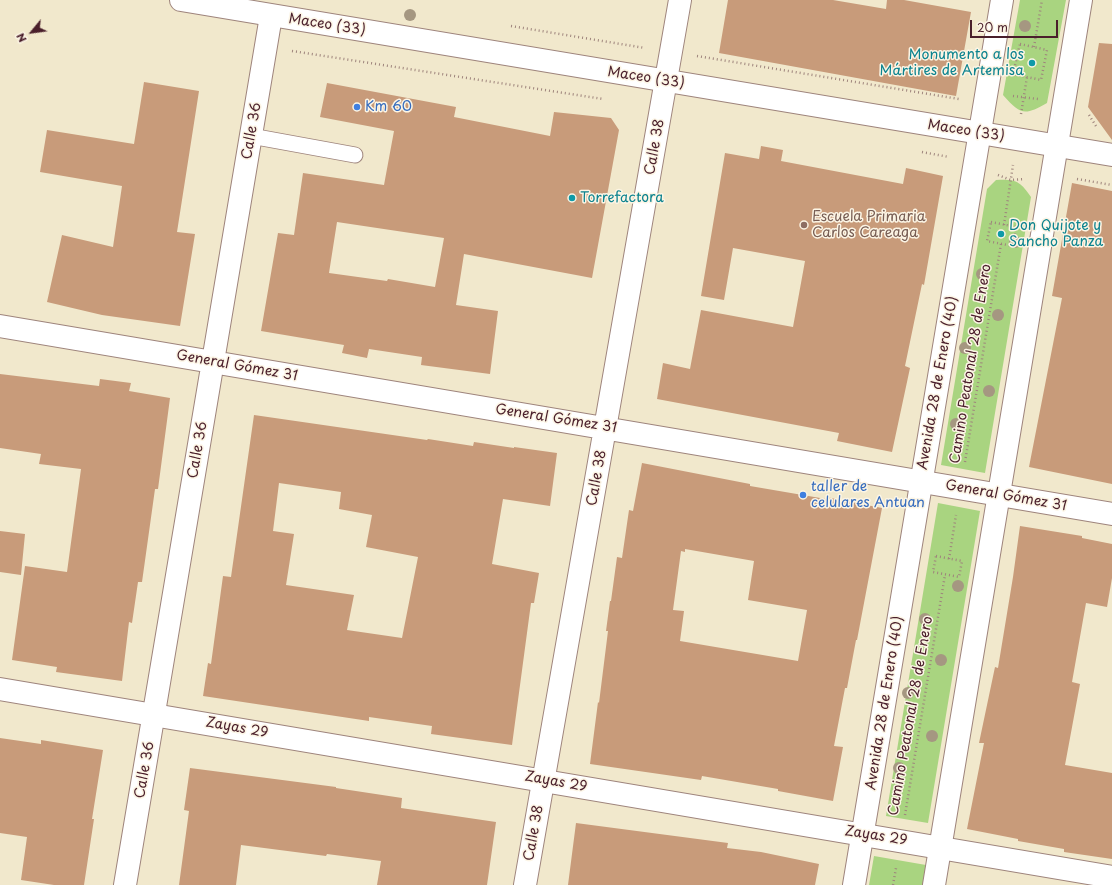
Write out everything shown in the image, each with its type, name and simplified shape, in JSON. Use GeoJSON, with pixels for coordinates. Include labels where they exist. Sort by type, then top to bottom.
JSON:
{"type":"FeatureCollection","features":[{"type":"Feature","properties":{"kind":"street","name":"Maceo (33)"},"geometry":{"type":"LineString","coordinates":[[181,0],[1112,155]]}},
{"type":"Feature","properties":{"kind":"street","name":"Calle 38"},"geometry":{"type":"LineString","coordinates":[[525,885],[680,0]]}},
{"type":"Feature","properties":{"kind":"street","name":"Avenida 28 de Enero (40)"},"geometry":{"type":"LineString","coordinates":[[854,885],[1002,0]]}},
{"type":"Feature","properties":{"kind":"street"},"geometry":{"type":"LineString","coordinates":[[934,885],[1081,0]]}},
{"type":"Feature","properties":{"kind":"street","name":"Calle 36"},"geometry":{"type":"LineString","coordinates":[[125,885],[271,16]]}},
{"type":"Feature","properties":{"kind":"street","name":"General Gómez 31"},"geometry":{"type":"LineString","coordinates":[[0,326],[606,427],[1112,514]]}},
{"type":"Feature","properties":{"kind":"street","name":"Zayas 29"},"geometry":{"type":"LineString","coordinates":[[0,689],[863,835],[901,840],[1112,877]]}},
{"type":"Feature","properties":{"kind":"lane"},"geometry":{"type":"LineString","coordinates":[[251,136],[354,155]]}},
{"type":"Feature","properties":{"kind":"path"},"geometry":{"type":"LineString","coordinates":[[1034,47],[1042,0]]}},
{"type":"Feature","properties":{"kind":"path"},"geometry":{"type":"LineString","coordinates":[[1020,44],[1034,47],[1047,50],[1041,80],[1013,74],[1020,44]]}},
{"type":"Feature","properties":{"kind":"path"},"geometry":{"type":"LineString","coordinates":[[266,47],[607,100]]}},
{"type":"Feature","properties":{"kind":"path"},"geometry":{"type":"LineString","coordinates":[[921,152],[952,157],[1011,180],[1067,177],[1112,185]]}},
{"type":"Feature","properties":{"kind":"path"},"geometry":{"type":"LineString","coordinates":[[991,222],[1016,227],[1013,246],[1001,244],[987,241],[991,222]]}},
{"type":"Feature","properties":{"kind":"path","name":"Camino Peatonal 28 de Enero"},"geometry":{"type":"LineString","coordinates":[[949,559],[1001,244]]}},
{"type":"Feature","properties":{"kind":"path"},"geometry":{"type":"LineString","coordinates":[[936,556],[962,561],[959,577],[945,574],[933,572],[936,556]]}},
{"type":"Feature","properties":{"kind":"path","name":"Camino Peatonal 28 de Enero"},"geometry":{"type":"LineString","coordinates":[[893,885],[945,574]]}},
{"type":"Feature","properties":{"kind":"green space"},"geometry":{"type":"Polygon","coordinates":[[[1020,0],[1066,0],[1047,103],[1028,111],[1019,110],[1014,107],[1003,95],[1020,0]]]}},
{"type":"Feature","properties":{"kind":"green space"},"geometry":{"type":"Polygon","coordinates":[[[996,180],[1017,182],[1024,187],[1031,197],[985,473],[941,465],[987,189],[996,180]]]}},
{"type":"Feature","properties":{"kind":"green space"},"geometry":{"type":"Polygon","coordinates":[[[938,503],[980,511],[928,823],[886,816],[938,503]]]}},
{"type":"Feature","properties":{"kind":"green space"},"geometry":{"type":"Polygon","coordinates":[[[874,856],[926,865],[923,885],[869,885],[874,856]]]}},
{"type":"Feature","properties":{"kind":"building"},"geometry":{"type":"Polygon","coordinates":[[[728,0],[833,0],[886,9],[887,0],[904,0],[971,12],[956,96],[719,53],[728,0]]]}},
{"type":"Feature","properties":{"kind":"building"},"geometry":{"type":"Polygon","coordinates":[[[1099,43],[1112,44],[1112,140],[1088,107],[1099,43]]]}},
{"type":"Feature","properties":{"kind":"building"},"geometry":{"type":"Polygon","coordinates":[[[144,82],[199,91],[177,232],[195,234],[180,326],[102,315],[47,302],[62,235],[113,247],[122,186],[40,172],[47,130],[134,144],[144,82]]]}},
{"type":"Feature","properties":{"kind":"building"},"geometry":{"type":"Polygon","coordinates":[[[327,83],[456,107],[454,117],[550,136],[554,112],[611,118],[619,130],[592,278],[464,254],[456,305],[498,311],[490,374],[421,365],[422,357],[369,349],[367,358],[342,353],[344,345],[261,331],[278,233],[294,235],[303,173],[384,185],[394,131],[320,117],[327,83]],[[337,222],[329,273],[387,281],[388,279],[435,287],[444,238],[337,222]]]}},
{"type":"Feature","properties":{"kind":"building","name":"Escuela Primaria Carlos Careaga"},"geometry":{"type":"Polygon","coordinates":[[[761,146],[783,150],[781,161],[903,184],[906,168],[943,176],[924,285],[922,284],[905,366],[910,368],[892,452],[837,441],[839,433],[657,399],[663,363],[690,369],[701,310],[793,327],[805,261],[733,248],[724,300],[701,296],[725,153],[759,159],[761,146]]]}},
{"type":"Feature","properties":{"kind":"building"},"geometry":{"type":"Polygon","coordinates":[[[1072,183],[1112,191],[1112,484],[1029,467],[1062,298],[1052,296],[1072,183]]]}},
{"type":"Feature","properties":{"kind":"building"},"geometry":{"type":"Polygon","coordinates":[[[0,374],[99,386],[100,379],[131,383],[129,391],[170,398],[158,489],[155,489],[142,582],[138,582],[132,623],[129,622],[122,681],[56,672],[57,667],[12,660],[25,566],[67,572],[81,469],[39,464],[41,454],[0,448],[0,374]]]}},
{"type":"Feature","properties":{"kind":"building"},"geometry":{"type":"Polygon","coordinates":[[[254,415],[473,446],[474,442],[557,453],[550,506],[503,499],[492,564],[539,573],[534,603],[531,603],[512,745],[431,734],[432,726],[369,717],[369,721],[203,696],[208,663],[211,664],[223,576],[231,577],[254,415]],[[279,483],[273,531],[294,534],[286,585],[354,595],[347,630],[402,638],[418,557],[366,547],[372,515],[339,509],[341,492],[279,483]]]}},
{"type":"Feature","properties":{"kind":"building"},"geometry":{"type":"Polygon","coordinates":[[[642,463],[750,484],[750,486],[826,499],[826,497],[882,508],[857,640],[847,688],[845,688],[834,746],[843,747],[833,801],[778,791],[778,789],[702,776],[701,780],[590,764],[608,631],[606,631],[617,557],[622,558],[629,510],[633,511],[642,463]],[[685,549],[685,552],[681,551],[673,610],[684,611],[680,641],[798,661],[807,610],[748,600],[754,561],[685,549]]]}},
{"type":"Feature","properties":{"kind":"building"},"geometry":{"type":"Polygon","coordinates":[[[1020,526],[1082,536],[1082,538],[1112,544],[1112,578],[1107,607],[1086,603],[1072,682],[1080,684],[1065,765],[1112,773],[1112,859],[1064,852],[1064,849],[1018,841],[1018,839],[967,829],[984,743],[979,743],[995,667],[998,668],[1020,526]]]}},
{"type":"Feature","properties":{"kind":"building"},"geometry":{"type":"Polygon","coordinates":[[[0,531],[25,534],[21,575],[0,572],[0,531]]]}},
{"type":"Feature","properties":{"kind":"building"},"geometry":{"type":"Polygon","coordinates":[[[0,738],[41,744],[41,740],[103,750],[92,819],[94,819],[84,885],[54,885],[21,880],[27,837],[0,833],[0,738]]]}},
{"type":"Feature","properties":{"kind":"building"},"geometry":{"type":"Polygon","coordinates":[[[190,768],[336,787],[402,798],[401,808],[496,822],[487,885],[377,885],[381,861],[327,854],[326,856],[241,845],[236,885],[179,885],[189,811],[184,810],[190,768]]]}},
{"type":"Feature","properties":{"kind":"building"},"geometry":{"type":"Polygon","coordinates":[[[576,823],[728,843],[727,848],[761,852],[819,864],[815,885],[568,885],[576,823]]]}},
{"type":"Feature","properties":{"kind":"place","name":"Monumento a los Mártires de Artemisa"},"geometry":{"type":"Point","coordinates":[1032,63]}},
{"type":"Feature","properties":{"kind":"place","name":"Km 60"},"geometry":{"type":"Point","coordinates":[357,107]}},
{"type":"Feature","properties":{"kind":"place","name":"Torrefactora"},"geometry":{"type":"Point","coordinates":[572,198]}},
{"type":"Feature","properties":{"kind":"place","name":"Escuela Primaria Carlos Careaga"},"geometry":{"type":"Point","coordinates":[804,225]}},
{"type":"Feature","properties":{"kind":"place","name":"Don Quijote y Sancho Panza"},"geometry":{"type":"Point","coordinates":[1001,234]}},
{"type":"Feature","properties":{"kind":"place","name":"taller de celulares Antuan"},"geometry":{"type":"Point","coordinates":[803,495]}}]}
